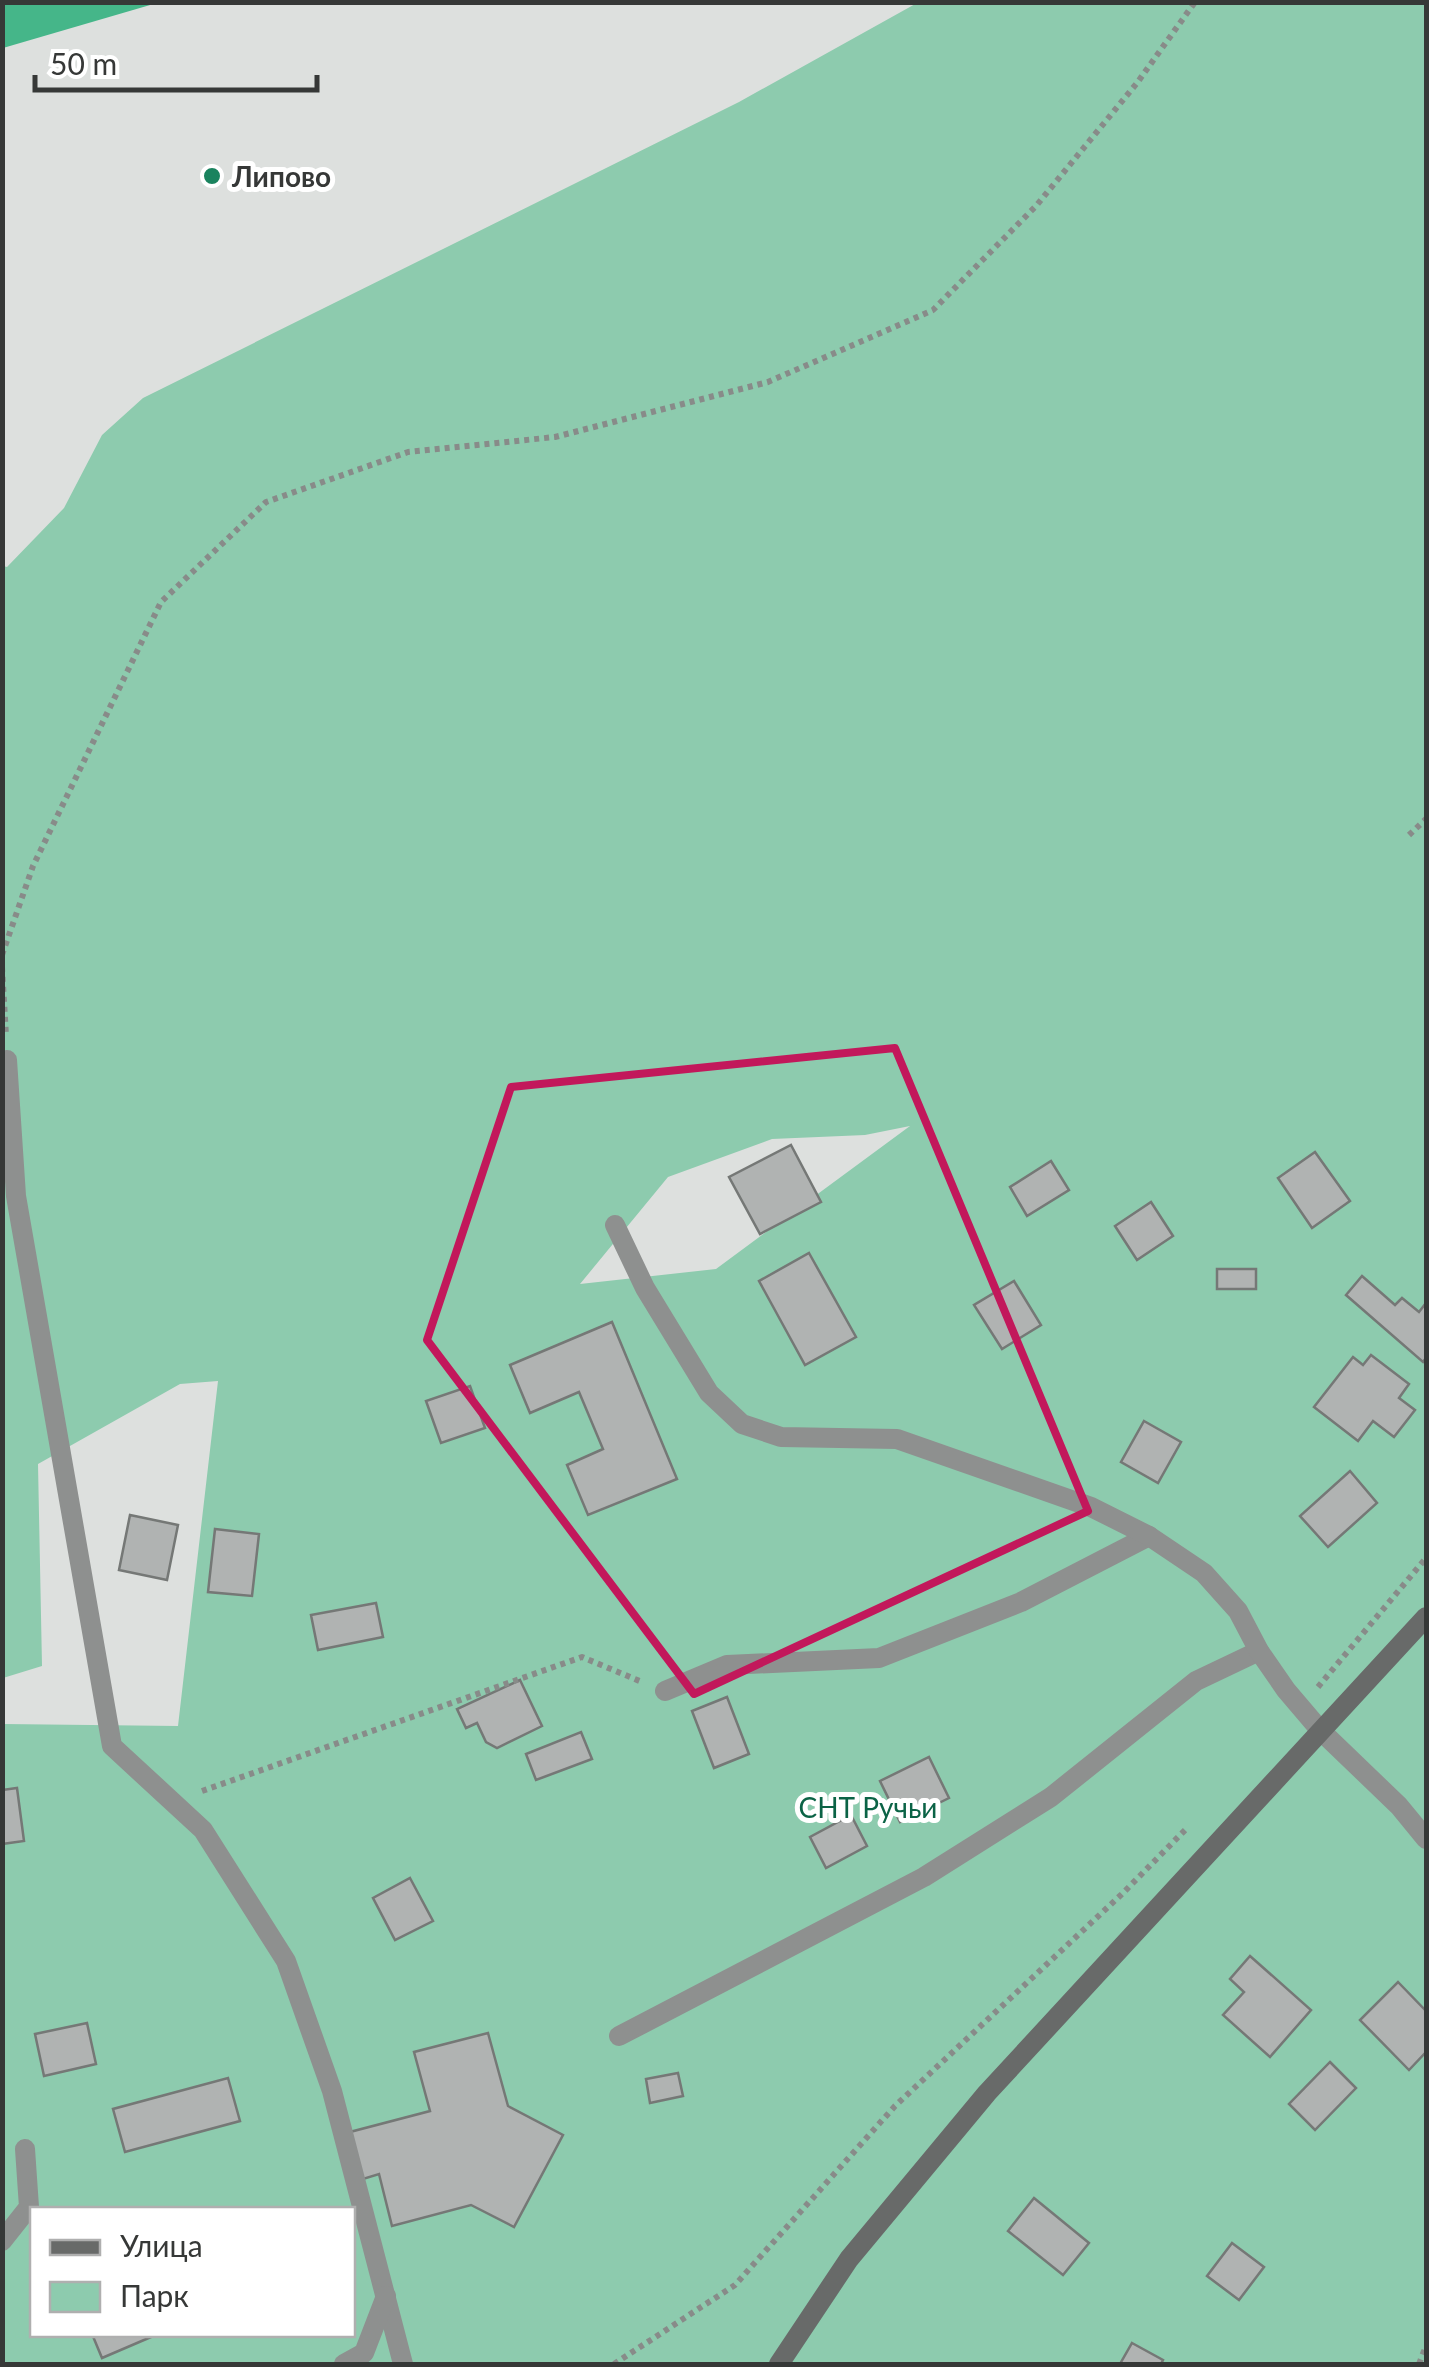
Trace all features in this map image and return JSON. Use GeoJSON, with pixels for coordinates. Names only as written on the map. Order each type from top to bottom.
{"type":"FeatureCollection","features":[{"type":"Feature","properties":{"kind":"main road"},"geometry":{"type":"LineString","coordinates":[[779,2364],[850,2259],[915,2176],[1426,1618]]}},
{"type":"Feature","properties":{"kind":"street"},"geometry":{"type":"LineString","coordinates":[[7,1060],[16,1196],[112,1746],[204,1830],[286,1961],[332,2091],[403,2364]]}},
{"type":"Feature","properties":{"kind":"street"},"geometry":{"type":"LineString","coordinates":[[614,1225],[646,1288],[709,1392],[742,1424],[781,1437],[897,1439],[1091,1508],[1149,1536],[1204,1573],[1238,1611],[1259,1650],[1300,1707],[1426,1838]]}},
{"type":"Feature","properties":{"kind":"street"},"geometry":{"type":"LineString","coordinates":[[666,1690],[727,1665],[879,1658],[1021,1602],[1149,1536]]}},
{"type":"Feature","properties":{"kind":"street"},"geometry":{"type":"LineString","coordinates":[[620,2036],[924,1876],[1051,1797],[1196,1681],[1259,1650]]}},
{"type":"Feature","properties":{"kind":"street"},"geometry":{"type":"LineString","coordinates":[[2,2241],[29,2207],[25,2149]]}},
{"type":"Feature","properties":{"kind":"street"},"geometry":{"type":"LineString","coordinates":[[344,2364],[364,2353],[387,2294]]}},
{"type":"Feature","properties":{"kind":"path"},"geometry":{"type":"LineString","coordinates":[[2,955],[33,866],[161,602],[266,502],[408,452],[555,438],[768,382],[933,310],[1036,206],[1138,83],[1195,2]]}},
{"type":"Feature","properties":{"kind":"path"},"geometry":{"type":"LineString","coordinates":[[1409,835],[1426,820]]}},
{"type":"Feature","properties":{"kind":"path"},"geometry":{"type":"LineString","coordinates":[[2,967],[7,1060]]}},
{"type":"Feature","properties":{"kind":"path"},"geometry":{"type":"LineString","coordinates":[[1300,1707],[1426,1558]]}},
{"type":"Feature","properties":{"kind":"path"},"geometry":{"type":"LineString","coordinates":[[173,1802],[582,1657],[666,1690]]}},
{"type":"Feature","properties":{"kind":"path"},"geometry":{"type":"LineString","coordinates":[[614,2364],[735,2285],[895,2106],[1201,1815]]}},
{"type":"Feature","properties":{"kind":"path"},"geometry":{"type":"LineString","coordinates":[[1419,2364],[1426,2346]]}},
{"type":"Feature","properties":{"kind":"highlighted area"},"geometry":{"type":"Polygon","coordinates":[[[895,1048],[1088,1511],[694,1694],[427,1340],[511,1087],[895,1048]]]}},
{"type":"Feature","properties":{"kind":"green space","name":"СНТ Ручьи"},"geometry":{"type":"Polygon","coordinates":[[[917,3],[1426,3],[1426,2364],[3,2364],[3,1724],[178,1726],[218,1381],[180,1384],[38,1464],[42,1666],[3,1678],[3,566],[7,567],[64,508],[102,435],[143,398],[739,102],[917,3]],[[910,1126],[865,1135],[772,1139],[668,1177],[580,1284],[716,1269],[910,1126]]]}},
{"type":"Feature","properties":{"kind":"shaded area"},"geometry":{"type":"Polygon","coordinates":[[[3,2],[157,2],[157,3],[3,48],[3,2]]]}},
{"type":"Feature","properties":{"kind":"building"},"geometry":{"type":"Polygon","coordinates":[[[791,1145],[821,1202],[760,1234],[729,1177],[791,1145]]]}},
{"type":"Feature","properties":{"kind":"building"},"geometry":{"type":"Polygon","coordinates":[[[1315,1152],[1350,1201],[1312,1228],[1278,1178],[1315,1152]]]}},
{"type":"Feature","properties":{"kind":"building"},"geometry":{"type":"Polygon","coordinates":[[[1051,1161],[1069,1190],[1027,1216],[1010,1187],[1051,1161]]]}},
{"type":"Feature","properties":{"kind":"building"},"geometry":{"type":"Polygon","coordinates":[[[1151,1202],[1173,1236],[1137,1260],[1115,1226],[1151,1202]]]}},
{"type":"Feature","properties":{"kind":"building"},"geometry":{"type":"Polygon","coordinates":[[[809,1253],[856,1337],[805,1365],[759,1281],[809,1253]]]}},
{"type":"Feature","properties":{"kind":"building"},"geometry":{"type":"Polygon","coordinates":[[[1217,1269],[1256,1269],[1256,1289],[1217,1289],[1217,1269]]]}},
{"type":"Feature","properties":{"kind":"building"},"geometry":{"type":"Polygon","coordinates":[[[1362,1276],[1395,1305],[1402,1298],[1419,1312],[1426,1303],[1423,1362],[1346,1295],[1362,1276]]]}},
{"type":"Feature","properties":{"kind":"building"},"geometry":{"type":"Polygon","coordinates":[[[1014,1281],[1041,1325],[1002,1349],[974,1305],[1014,1281]]]}},
{"type":"Feature","properties":{"kind":"building"},"geometry":{"type":"Polygon","coordinates":[[[612,1322],[677,1479],[588,1515],[567,1465],[603,1449],[579,1392],[530,1413],[510,1365],[612,1322]]]}},
{"type":"Feature","properties":{"kind":"building"},"geometry":{"type":"Polygon","coordinates":[[[1371,1355],[1409,1384],[1399,1398],[1415,1410],[1394,1437],[1373,1421],[1358,1441],[1314,1407],[1353,1357],[1363,1365],[1371,1355]]]}},
{"type":"Feature","properties":{"kind":"building"},"geometry":{"type":"Polygon","coordinates":[[[470,1386],[485,1428],[441,1443],[426,1401],[470,1386]]]}},
{"type":"Feature","properties":{"kind":"building"},"geometry":{"type":"Polygon","coordinates":[[[1144,1421],[1181,1442],[1158,1483],[1121,1462],[1144,1421]]]}},
{"type":"Feature","properties":{"kind":"building"},"geometry":{"type":"Polygon","coordinates":[[[1350,1471],[1377,1503],[1328,1547],[1300,1516],[1350,1471]]]}},
{"type":"Feature","properties":{"kind":"building"},"geometry":{"type":"Polygon","coordinates":[[[130,1515],[178,1525],[167,1580],[119,1570],[130,1515]]]}},
{"type":"Feature","properties":{"kind":"building"},"geometry":{"type":"Polygon","coordinates":[[[215,1529],[259,1534],[252,1596],[208,1592],[215,1529]]]}},
{"type":"Feature","properties":{"kind":"building"},"geometry":{"type":"Polygon","coordinates":[[[376,1603],[383,1637],[318,1650],[311,1615],[376,1603]]]}},
{"type":"Feature","properties":{"kind":"building"},"geometry":{"type":"Polygon","coordinates":[[[520,1680],[542,1726],[497,1748],[486,1742],[477,1723],[466,1728],[457,1709],[520,1680]]]}},
{"type":"Feature","properties":{"kind":"building"},"geometry":{"type":"Polygon","coordinates":[[[727,1697],[749,1754],[714,1768],[692,1711],[727,1697]]]}},
{"type":"Feature","properties":{"kind":"building"},"geometry":{"type":"Polygon","coordinates":[[[581,1732],[592,1759],[536,1780],[526,1754],[581,1732]]]}},
{"type":"Feature","properties":{"kind":"building"},"geometry":{"type":"Polygon","coordinates":[[[929,1757],[949,1798],[900,1822],[880,1781],[929,1757]]]}},
{"type":"Feature","properties":{"kind":"building"},"geometry":{"type":"Polygon","coordinates":[[[17,1788],[24,1841],[2,1844],[2,1790],[17,1788]]]}},
{"type":"Feature","properties":{"kind":"building"},"geometry":{"type":"Polygon","coordinates":[[[851,1815],[867,1846],[826,1868],[810,1837],[851,1815]]]}},
{"type":"Feature","properties":{"kind":"building"},"geometry":{"type":"Polygon","coordinates":[[[410,1878],[433,1921],[395,1940],[373,1898],[410,1878]]]}},
{"type":"Feature","properties":{"kind":"building"},"geometry":{"type":"Polygon","coordinates":[[[1250,1956],[1311,2010],[1270,2057],[1223,2015],[1244,1992],[1230,1979],[1250,1956]]]}},
{"type":"Feature","properties":{"kind":"building"},"geometry":{"type":"Polygon","coordinates":[[[1398,1982],[1426,2011],[1426,2052],[1409,2070],[1360,2020],[1398,1982]]]}},
{"type":"Feature","properties":{"kind":"building"},"geometry":{"type":"Polygon","coordinates":[[[87,2023],[96,2064],[44,2076],[35,2034],[87,2023]]]}},
{"type":"Feature","properties":{"kind":"building"},"geometry":{"type":"Polygon","coordinates":[[[488,2033],[508,2106],[563,2135],[514,2227],[471,2205],[392,2226],[379,2174],[363,2179],[350,2132],[430,2111],[414,2052],[488,2033]]]}},
{"type":"Feature","properties":{"kind":"building"},"geometry":{"type":"Polygon","coordinates":[[[1330,2062],[1356,2088],[1315,2130],[1289,2104],[1330,2062]]]}},
{"type":"Feature","properties":{"kind":"building"},"geometry":{"type":"Polygon","coordinates":[[[678,2073],[683,2096],[650,2103],[646,2079],[678,2073]]]}},
{"type":"Feature","properties":{"kind":"building"},"geometry":{"type":"Polygon","coordinates":[[[228,2078],[240,2121],[125,2152],[113,2109],[228,2078]]]}},
{"type":"Feature","properties":{"kind":"building"},"geometry":{"type":"Polygon","coordinates":[[[1034,2198],[1089,2243],[1063,2275],[1008,2231],[1034,2198]]]}},
{"type":"Feature","properties":{"kind":"building"},"geometry":{"type":"Polygon","coordinates":[[[1232,2243],[1264,2267],[1239,2300],[1207,2276],[1232,2243]]]}},
{"type":"Feature","properties":{"kind":"building"},"geometry":{"type":"Polygon","coordinates":[[[93,2337],[151,2337],[102,2358],[93,2337]]]}},
{"type":"Feature","properties":{"kind":"building"},"geometry":{"type":"Polygon","coordinates":[[[1132,2343],[1163,2360],[1161,2364],[1120,2364],[1132,2343]]]}},
{"type":"Feature","properties":{"kind":"place","name":"Липово"},"geometry":{"type":"Point","coordinates":[212,176]}}]}
